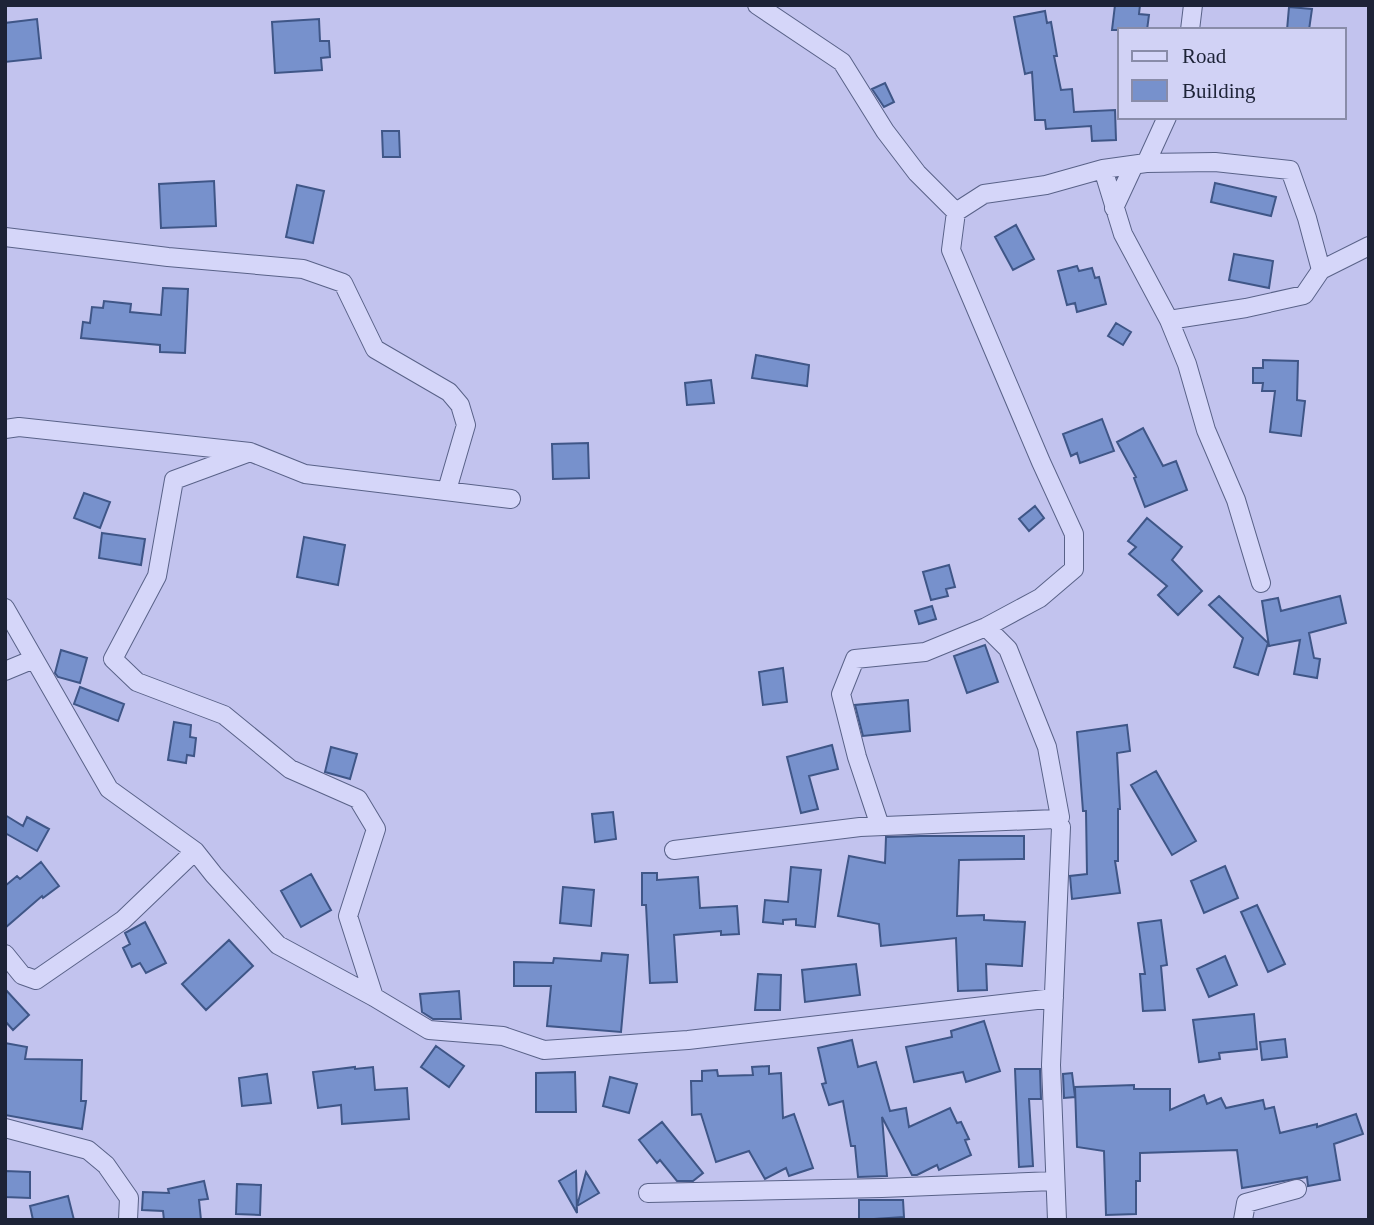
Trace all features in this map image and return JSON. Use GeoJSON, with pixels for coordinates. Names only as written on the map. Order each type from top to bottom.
{"type":"FeatureCollection","features":[{"type":"Feature","properties":{"kind":"street"},"geometry":{"type":"LineString","coordinates":[[757,5],[842,62],[873,113],[917,173],[956,212]]}},
{"type":"Feature","properties":{"kind":"street"},"geometry":{"type":"LineString","coordinates":[[1190,28],[1193,5]]}},
{"type":"Feature","properties":{"kind":"street"},"geometry":{"type":"LineString","coordinates":[[1114,208],[1166,119]]}},
{"type":"Feature","properties":{"kind":"street"},"geometry":{"type":"LineString","coordinates":[[880,826],[857,757],[841,694],[855,659],[925,652],[986,626],[1040,598],[1074,569],[1074,534],[951,250],[956,212],[984,194],[1046,185],[1104,169],[1140,164],[1215,162],[1290,170],[1321,270]]}},
{"type":"Feature","properties":{"kind":"street"},"geometry":{"type":"LineString","coordinates":[[1104,169],[1123,234],[1169,320],[1187,364],[1206,430],[1236,500],[1261,583]]}},
{"type":"Feature","properties":{"kind":"street"},"geometry":{"type":"LineString","coordinates":[[5,237],[303,270],[343,283],[375,349],[449,392],[460,405],[466,425],[447,490]]}},
{"type":"Feature","properties":{"kind":"street"},"geometry":{"type":"LineString","coordinates":[[1169,320],[1246,308],[1304,295],[1321,270],[1369,246]]}},
{"type":"Feature","properties":{"kind":"street"},"geometry":{"type":"LineString","coordinates":[[5,429],[19,427],[250,452],[305,474],[511,499]]}},
{"type":"Feature","properties":{"kind":"street"},"geometry":{"type":"LineString","coordinates":[[250,452],[174,480],[156,576],[113,659],[137,682],[224,715],[290,769],[358,799],[376,829],[348,916],[374,997]]}},
{"type":"Feature","properties":{"kind":"street"},"geometry":{"type":"LineString","coordinates":[[5,608],[109,789],[195,851],[278,945],[429,1030],[503,1036],[544,1050],[688,1041],[1054,998]]}},
{"type":"Feature","properties":{"kind":"street"},"geometry":{"type":"LineString","coordinates":[[674,850],[880,826],[1060,817],[1047,747],[1008,649],[986,626]]}},
{"type":"Feature","properties":{"kind":"street"},"geometry":{"type":"LineString","coordinates":[[5,671],[34,659]]}},
{"type":"Feature","properties":{"kind":"street"},"geometry":{"type":"LineString","coordinates":[[1056,819],[1061,827],[1051,1065],[1057,1220]]}},
{"type":"Feature","properties":{"kind":"street"},"geometry":{"type":"LineString","coordinates":[[5,954],[22,975],[36,980],[123,920],[195,851]]}},
{"type":"Feature","properties":{"kind":"street"},"geometry":{"type":"LineString","coordinates":[[5,1128],[88,1150],[106,1165],[129,1198],[128,1220]]}},
{"type":"Feature","properties":{"kind":"street"},"geometry":{"type":"LineString","coordinates":[[648,1193],[1054,1181]]}},
{"type":"Feature","properties":{"kind":"street"},"geometry":{"type":"LineString","coordinates":[[1242,1220],[1246,1203],[1297,1189]]}},
{"type":"Feature","properties":{"kind":"building"},"geometry":{"type":"Polygon","coordinates":[[[1115,5],[1140,5],[1139,14],[1149,15],[1147,28],[1112,30],[1115,5]]]}},
{"type":"Feature","properties":{"kind":"building"},"geometry":{"type":"Polygon","coordinates":[[[1289,7],[1312,9],[1309,28],[1287,28],[1289,7]]]}},
{"type":"Feature","properties":{"kind":"building"},"geometry":{"type":"Polygon","coordinates":[[[1045,11],[1047,23],[1051,22],[1061,90],[1072,89],[1074,112],[1115,110],[1116,140],[1092,141],[1091,126],[1046,129],[1045,120],[1035,120],[1032,72],[1025,74],[1014,17],[1045,11]]]}},
{"type":"Feature","properties":{"kind":"building"},"geometry":{"type":"Polygon","coordinates":[[[37,19],[41,58],[5,62],[5,23],[37,19]]]}},
{"type":"Feature","properties":{"kind":"building"},"geometry":{"type":"Polygon","coordinates":[[[319,19],[320,41],[329,41],[330,57],[321,58],[322,70],[275,73],[272,22],[319,19]]]}},
{"type":"Feature","properties":{"kind":"building"},"geometry":{"type":"Polygon","coordinates":[[[885,83],[894,102],[884,107],[872,89],[885,83]]]}},
{"type":"Feature","properties":{"kind":"building"},"geometry":{"type":"Polygon","coordinates":[[[382,131],[399,131],[400,157],[383,157],[382,131]]]}},
{"type":"Feature","properties":{"kind":"building"},"geometry":{"type":"Polygon","coordinates":[[[214,181],[216,226],[161,228],[159,184],[214,181]]]}},
{"type":"Feature","properties":{"kind":"building"},"geometry":{"type":"Polygon","coordinates":[[[1215,183],[1276,197],[1271,216],[1211,202],[1215,183]]]}},
{"type":"Feature","properties":{"kind":"building"},"geometry":{"type":"Polygon","coordinates":[[[297,185],[324,191],[313,243],[286,237],[297,185]]]}},
{"type":"Feature","properties":{"kind":"building"},"geometry":{"type":"Polygon","coordinates":[[[1016,225],[1034,259],[1013,270],[995,237],[1016,225]]]}},
{"type":"Feature","properties":{"kind":"building"},"geometry":{"type":"Polygon","coordinates":[[[1234,254],[1273,261],[1269,288],[1229,280],[1234,254]]]}},
{"type":"Feature","properties":{"kind":"building"},"geometry":{"type":"Polygon","coordinates":[[[1077,266],[1079,271],[1092,268],[1095,278],[1099,277],[1106,304],[1077,312],[1075,303],[1067,305],[1058,271],[1077,266]]]}},
{"type":"Feature","properties":{"kind":"building"},"geometry":{"type":"Polygon","coordinates":[[[163,288],[188,289],[185,353],[160,352],[160,345],[81,338],[83,322],[90,323],[92,307],[103,308],[104,301],[131,304],[130,312],[161,315],[163,288]]]}},
{"type":"Feature","properties":{"kind":"building"},"geometry":{"type":"Polygon","coordinates":[[[1116,323],[1131,332],[1123,345],[1108,336],[1116,323]]]}},
{"type":"Feature","properties":{"kind":"building"},"geometry":{"type":"Polygon","coordinates":[[[756,355],[809,365],[807,386],[752,378],[756,355]]]}},
{"type":"Feature","properties":{"kind":"building"},"geometry":{"type":"Polygon","coordinates":[[[1263,360],[1298,361],[1297,400],[1305,401],[1301,436],[1270,432],[1275,391],[1262,391],[1263,383],[1253,383],[1253,368],[1263,368],[1263,360]]]}},
{"type":"Feature","properties":{"kind":"building"},"geometry":{"type":"Polygon","coordinates":[[[711,380],[714,403],[687,405],[685,383],[711,380]]]}},
{"type":"Feature","properties":{"kind":"building"},"geometry":{"type":"Polygon","coordinates":[[[1102,419],[1114,451],[1080,463],[1077,453],[1071,456],[1063,434],[1102,419]]]}},
{"type":"Feature","properties":{"kind":"building"},"geometry":{"type":"Polygon","coordinates":[[[1143,428],[1163,466],[1176,461],[1187,490],[1145,507],[1134,478],[1136,477],[1117,442],[1143,428]]]}},
{"type":"Feature","properties":{"kind":"building"},"geometry":{"type":"Polygon","coordinates":[[[588,443],[589,478],[553,479],[552,444],[588,443]]]}},
{"type":"Feature","properties":{"kind":"building"},"geometry":{"type":"Polygon","coordinates":[[[84,493],[110,502],[100,528],[74,518],[84,493]]]}},
{"type":"Feature","properties":{"kind":"building"},"geometry":{"type":"Polygon","coordinates":[[[1035,506],[1044,518],[1029,531],[1019,519],[1035,506]]]}},
{"type":"Feature","properties":{"kind":"building"},"geometry":{"type":"Polygon","coordinates":[[[1147,518],[1182,547],[1172,560],[1202,591],[1178,615],[1158,595],[1167,586],[1129,554],[1136,547],[1128,541],[1147,518]]]}},
{"type":"Feature","properties":{"kind":"building"},"geometry":{"type":"Polygon","coordinates":[[[102,533],[145,539],[141,565],[99,558],[102,533]]]}},
{"type":"Feature","properties":{"kind":"building"},"geometry":{"type":"Polygon","coordinates":[[[304,537],[345,545],[338,585],[297,577],[304,537]]]}},
{"type":"Feature","properties":{"kind":"building"},"geometry":{"type":"Polygon","coordinates":[[[949,565],[955,587],[946,589],[948,596],[931,600],[923,572],[949,565]]]}},
{"type":"Feature","properties":{"kind":"building"},"geometry":{"type":"Polygon","coordinates":[[[1219,596],[1268,643],[1258,675],[1234,667],[1243,638],[1209,605],[1219,596]]]}},
{"type":"Feature","properties":{"kind":"building"},"geometry":{"type":"Polygon","coordinates":[[[1340,596],[1346,623],[1309,633],[1314,658],[1320,659],[1317,678],[1294,674],[1300,640],[1269,646],[1262,601],[1278,598],[1281,611],[1340,596]]]}},
{"type":"Feature","properties":{"kind":"building"},"geometry":{"type":"Polygon","coordinates":[[[932,606],[936,619],[919,624],[915,611],[932,606]]]}},
{"type":"Feature","properties":{"kind":"building"},"geometry":{"type":"Polygon","coordinates":[[[985,645],[998,682],[967,693],[954,656],[985,645]]]}},
{"type":"Feature","properties":{"kind":"building"},"geometry":{"type":"Polygon","coordinates":[[[61,650],[87,658],[80,683],[58,677],[55,673],[61,650]]]}},
{"type":"Feature","properties":{"kind":"building"},"geometry":{"type":"Polygon","coordinates":[[[783,668],[787,702],[763,705],[759,672],[783,668]]]}},
{"type":"Feature","properties":{"kind":"building"},"geometry":{"type":"Polygon","coordinates":[[[80,687],[124,704],[118,721],[74,704],[80,687]]]}},
{"type":"Feature","properties":{"kind":"building"},"geometry":{"type":"Polygon","coordinates":[[[908,700],[910,731],[863,736],[855,705],[908,700]]]}},
{"type":"Feature","properties":{"kind":"building"},"geometry":{"type":"Polygon","coordinates":[[[174,722],[191,725],[190,737],[196,738],[194,756],[187,755],[186,763],[168,760],[174,722]]]}},
{"type":"Feature","properties":{"kind":"building"},"geometry":{"type":"Polygon","coordinates":[[[1127,725],[1130,751],[1117,753],[1120,809],[1118,861],[1115,861],[1120,893],[1072,899],[1070,876],[1087,874],[1086,811],[1083,811],[1077,732],[1127,725]]]}},
{"type":"Feature","properties":{"kind":"building"},"geometry":{"type":"Polygon","coordinates":[[[832,745],[838,769],[809,776],[818,809],[801,813],[787,757],[832,745]]]}},
{"type":"Feature","properties":{"kind":"building"},"geometry":{"type":"Polygon","coordinates":[[[331,747],[357,754],[350,779],[325,772],[331,747]]]}},
{"type":"Feature","properties":{"kind":"building"},"geometry":{"type":"Polygon","coordinates":[[[1156,771],[1196,841],[1172,855],[1131,785],[1156,771]]]}},
{"type":"Feature","properties":{"kind":"building"},"geometry":{"type":"Polygon","coordinates":[[[613,812],[616,839],[595,842],[592,814],[613,812]]]}},
{"type":"Feature","properties":{"kind":"building"},"geometry":{"type":"Polygon","coordinates":[[[5,815],[23,826],[27,817],[49,829],[37,851],[5,833],[5,815]]]}},
{"type":"Feature","properties":{"kind":"building"},"geometry":{"type":"Polygon","coordinates":[[[1024,836],[1024,859],[959,860],[957,916],[984,915],[984,920],[1025,922],[1022,966],[986,964],[987,990],[958,991],[956,938],[881,946],[879,924],[838,916],[849,856],[885,863],[886,837],[1024,836]]]}},
{"type":"Feature","properties":{"kind":"building"},"geometry":{"type":"Polygon","coordinates":[[[41,862],[59,886],[43,898],[42,896],[5,928],[5,886],[17,876],[20,879],[41,862]]]}},
{"type":"Feature","properties":{"kind":"building"},"geometry":{"type":"Polygon","coordinates":[[[1225,866],[1238,898],[1204,913],[1191,881],[1225,866]]]}},
{"type":"Feature","properties":{"kind":"building"},"geometry":{"type":"Polygon","coordinates":[[[791,867],[821,870],[815,927],[796,925],[796,919],[783,920],[783,924],[763,922],[765,900],[788,902],[791,867]]]}},
{"type":"Feature","properties":{"kind":"building"},"geometry":{"type":"Polygon","coordinates":[[[642,873],[657,873],[657,880],[698,877],[700,908],[737,906],[739,934],[721,935],[721,931],[674,935],[677,982],[650,983],[646,905],[642,905],[642,873]]]}},
{"type":"Feature","properties":{"kind":"building"},"geometry":{"type":"Polygon","coordinates":[[[311,874],[331,910],[301,927],[281,891],[311,874]]]}},
{"type":"Feature","properties":{"kind":"building"},"geometry":{"type":"Polygon","coordinates":[[[563,887],[594,890],[591,926],[560,923],[563,887]]]}},
{"type":"Feature","properties":{"kind":"building"},"geometry":{"type":"Polygon","coordinates":[[[1257,905],[1285,964],[1268,972],[1241,912],[1257,905]]]}},
{"type":"Feature","properties":{"kind":"building"},"geometry":{"type":"Polygon","coordinates":[[[1161,920],[1167,965],[1161,966],[1165,1010],[1143,1011],[1140,974],[1145,974],[1138,923],[1161,920]]]}},
{"type":"Feature","properties":{"kind":"building"},"geometry":{"type":"Polygon","coordinates":[[[145,922],[166,963],[146,973],[140,963],[132,967],[123,948],[130,944],[125,933],[145,922]]]}},
{"type":"Feature","properties":{"kind":"building"},"geometry":{"type":"Polygon","coordinates":[[[229,940],[253,966],[206,1010],[182,984],[229,940]]]}},
{"type":"Feature","properties":{"kind":"building"},"geometry":{"type":"Polygon","coordinates":[[[602,953],[628,955],[621,1032],[547,1026],[551,986],[514,986],[514,962],[553,963],[554,958],[601,961],[602,953]]]}},
{"type":"Feature","properties":{"kind":"building"},"geometry":{"type":"Polygon","coordinates":[[[1225,956],[1237,985],[1209,997],[1197,969],[1225,956]]]}},
{"type":"Feature","properties":{"kind":"building"},"geometry":{"type":"Polygon","coordinates":[[[856,964],[860,995],[805,1002],[802,970],[856,964]]]}},
{"type":"Feature","properties":{"kind":"building"},"geometry":{"type":"Polygon","coordinates":[[[758,974],[781,975],[780,1010],[755,1010],[758,974]]]}},
{"type":"Feature","properties":{"kind":"building"},"geometry":{"type":"Polygon","coordinates":[[[5,989],[29,1015],[13,1030],[5,1021],[5,989]]]}},
{"type":"Feature","properties":{"kind":"building"},"geometry":{"type":"Polygon","coordinates":[[[459,991],[461,1019],[433,1019],[422,1012],[420,994],[459,991]]]}},
{"type":"Feature","properties":{"kind":"building"},"geometry":{"type":"Polygon","coordinates":[[[1254,1014],[1257,1049],[1219,1053],[1220,1059],[1199,1062],[1193,1020],[1254,1014]]]}},
{"type":"Feature","properties":{"kind":"building"},"geometry":{"type":"Polygon","coordinates":[[[984,1021],[1000,1071],[966,1082],[963,1072],[914,1082],[906,1047],[952,1037],[951,1031],[984,1021]]]}},
{"type":"Feature","properties":{"kind":"building"},"geometry":{"type":"Polygon","coordinates":[[[1285,1039],[1287,1057],[1262,1060],[1260,1042],[1285,1039]]]}},
{"type":"Feature","properties":{"kind":"building"},"geometry":{"type":"Polygon","coordinates":[[[852,1040],[858,1067],[876,1062],[890,1111],[906,1108],[909,1127],[950,1108],[969,1139],[965,1140],[971,1155],[939,1170],[937,1165],[912,1175],[882,1117],[887,1176],[858,1177],[855,1146],[851,1146],[843,1101],[829,1105],[822,1084],[826,1083],[818,1048],[852,1040]]]}},
{"type":"Feature","properties":{"kind":"building"},"geometry":{"type":"Polygon","coordinates":[[[5,1043],[27,1047],[25,1059],[82,1060],[81,1101],[86,1101],[82,1129],[5,1115],[5,1043]]]}},
{"type":"Feature","properties":{"kind":"building"},"geometry":{"type":"Polygon","coordinates":[[[436,1046],[464,1066],[449,1087],[421,1067],[436,1046]]]}},
{"type":"Feature","properties":{"kind":"building"},"geometry":{"type":"Polygon","coordinates":[[[769,1066],[769,1074],[781,1073],[783,1118],[794,1114],[813,1168],[789,1176],[786,1168],[765,1179],[749,1151],[716,1162],[701,1114],[692,1115],[691,1081],[702,1081],[702,1071],[717,1070],[718,1076],[753,1075],[752,1067],[769,1066]]]}},
{"type":"Feature","properties":{"kind":"building"},"geometry":{"type":"Polygon","coordinates":[[[373,1067],[375,1090],[407,1088],[409,1119],[342,1124],[341,1105],[318,1108],[313,1072],[373,1067]]]}},
{"type":"Feature","properties":{"kind":"building"},"geometry":{"type":"Polygon","coordinates":[[[1015,1069],[1040,1069],[1041,1099],[1029,1099],[1033,1166],[1019,1167],[1015,1069]]]}},
{"type":"Feature","properties":{"kind":"building"},"geometry":{"type":"Polygon","coordinates":[[[575,1072],[576,1112],[536,1112],[536,1073],[575,1072]]]}},
{"type":"Feature","properties":{"kind":"building"},"geometry":{"type":"Polygon","coordinates":[[[1072,1073],[1075,1097],[1064,1098],[1063,1074],[1072,1073]]]}},
{"type":"Feature","properties":{"kind":"building"},"geometry":{"type":"Polygon","coordinates":[[[267,1074],[271,1103],[242,1106],[239,1078],[267,1074]]]}},
{"type":"Feature","properties":{"kind":"building"},"geometry":{"type":"Polygon","coordinates":[[[610,1077],[637,1084],[629,1113],[603,1106],[610,1077]]]}},
{"type":"Feature","properties":{"kind":"building"},"geometry":{"type":"Polygon","coordinates":[[[1134,1085],[1134,1089],[1170,1089],[1170,1110],[1204,1095],[1207,1104],[1221,1098],[1226,1108],[1263,1100],[1265,1109],[1274,1107],[1280,1133],[1317,1124],[1317,1127],[1356,1114],[1363,1134],[1334,1144],[1340,1180],[1308,1186],[1307,1177],[1242,1188],[1237,1150],[1140,1153],[1140,1181],[1136,1181],[1136,1214],[1106,1215],[1104,1151],[1077,1147],[1075,1087],[1134,1085]]]}},
{"type":"Feature","properties":{"kind":"building"},"geometry":{"type":"Polygon","coordinates":[[[662,1122],[703,1173],[693,1181],[677,1181],[660,1160],[657,1163],[639,1140],[662,1122]]]}},
{"type":"Feature","properties":{"kind":"building"},"geometry":{"type":"Polygon","coordinates":[[[5,1171],[30,1172],[30,1198],[5,1197],[5,1171]]]}},
{"type":"Feature","properties":{"kind":"building"},"geometry":{"type":"Polygon","coordinates":[[[576,1171],[577,1213],[559,1181],[576,1171]]]}},
{"type":"Feature","properties":{"kind":"building"},"geometry":{"type":"Polygon","coordinates":[[[586,1172],[599,1193],[577,1206],[586,1172]]]}},
{"type":"Feature","properties":{"kind":"building"},"geometry":{"type":"Polygon","coordinates":[[[204,1181],[208,1199],[199,1200],[201,1220],[164,1220],[163,1211],[142,1210],[143,1192],[169,1193],[168,1189],[204,1181]]]}},
{"type":"Feature","properties":{"kind":"building"},"geometry":{"type":"Polygon","coordinates":[[[237,1184],[261,1185],[260,1215],[236,1214],[237,1184]]]}},
{"type":"Feature","properties":{"kind":"building"},"geometry":{"type":"Polygon","coordinates":[[[68,1196],[74,1220],[33,1220],[30,1206],[68,1196]]]}},
{"type":"Feature","properties":{"kind":"building"},"geometry":{"type":"Polygon","coordinates":[[[859,1200],[903,1200],[904,1217],[859,1220],[859,1200]]]}}]}
